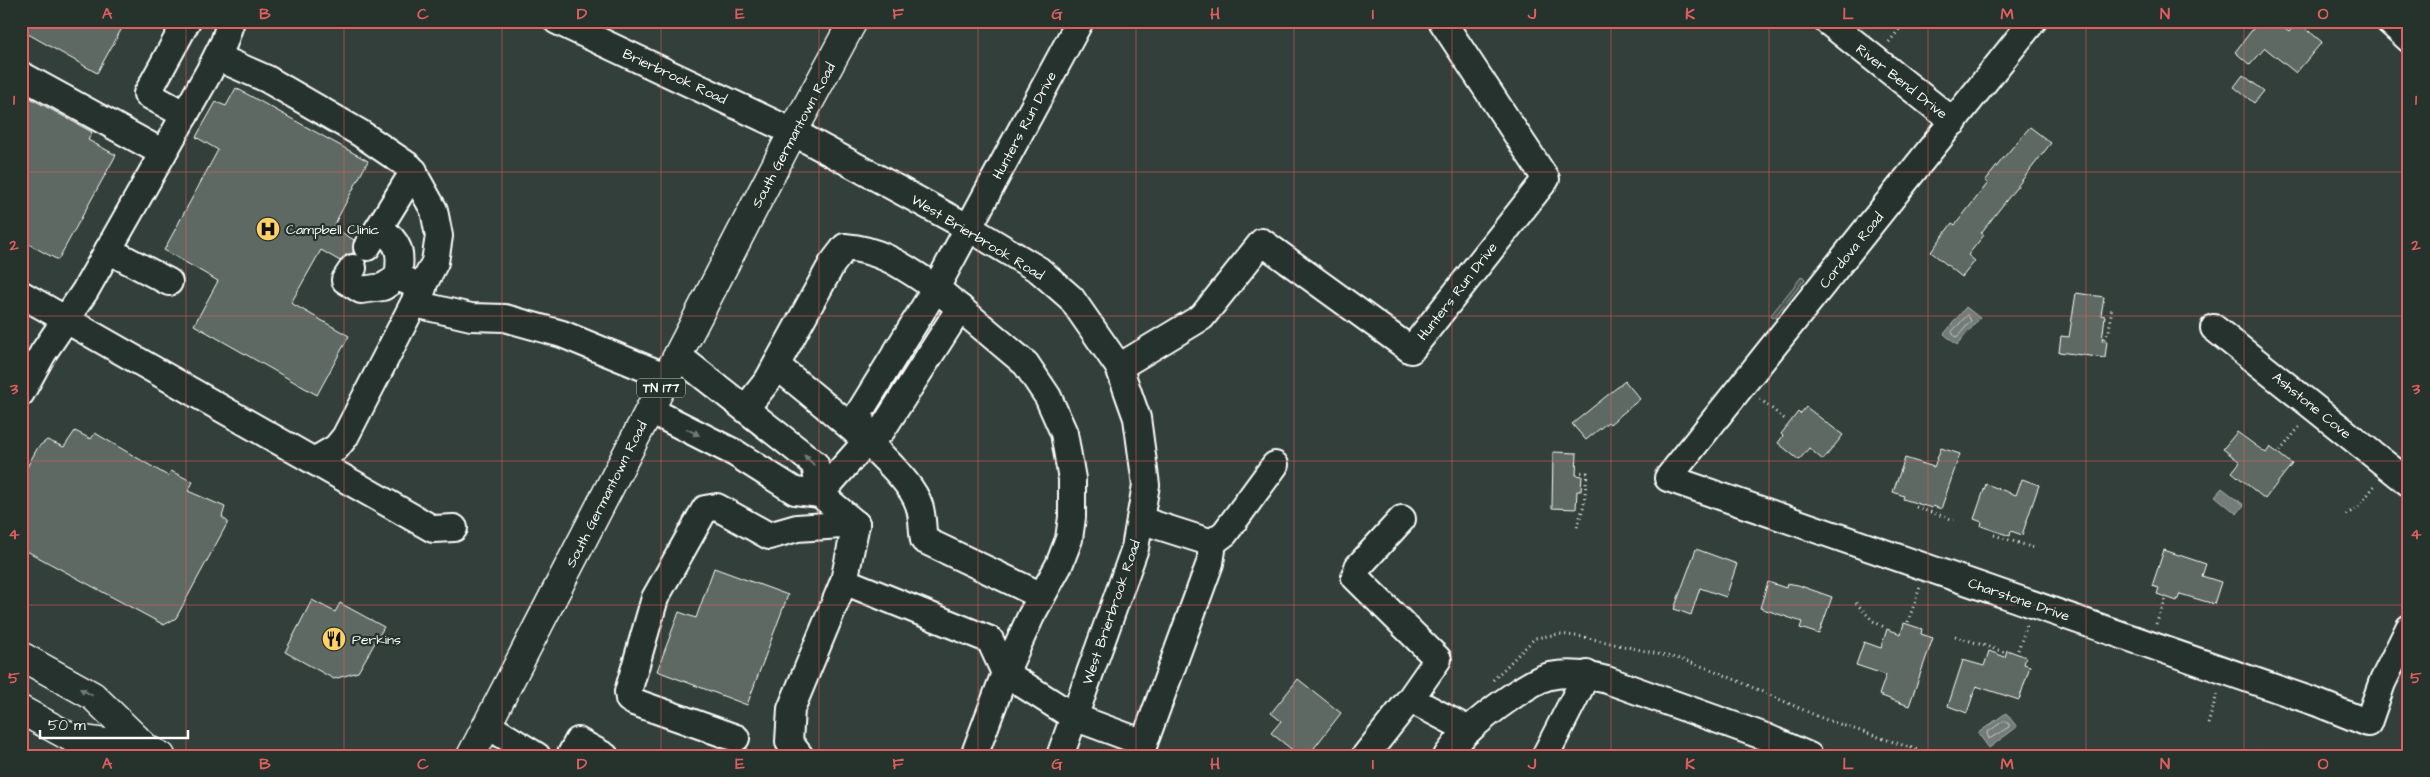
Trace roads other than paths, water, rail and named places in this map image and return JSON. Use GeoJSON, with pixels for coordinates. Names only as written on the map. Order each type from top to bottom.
{"type":"FeatureCollection","features":[{"type":"Feature","properties":{"kind":"main road","name":"South Germantown Road"},"geometry":{"type":"LineString","coordinates":[[471,756],[793,132],[853,21]]}},
{"type":"Feature","properties":{"kind":"main road"},"geometry":{"type":"LineString","coordinates":[[21,656],[93,696],[156,754]]}},
{"type":"Feature","properties":{"kind":"main road"},"geometry":{"type":"LineString","coordinates":[[21,710],[72,738],[156,754]]}},
{"type":"Feature","properties":{"kind":"street"},"geometry":{"type":"LineString","coordinates":[[185,115],[147,94],[187,21]]}},
{"type":"Feature","properties":{"kind":"street"},"geometry":{"type":"LineString","coordinates":[[21,393],[108,250],[185,115],[217,57],[231,21]]}},
{"type":"Feature","properties":{"kind":"street","name":"Brierbrook Road"},"geometry":{"type":"LineString","coordinates":[[557,21],[793,132]]}},
{"type":"Feature","properties":{"kind":"street","name":"Hunters Run Drive"},"geometry":{"type":"LineString","coordinates":[[866,442],[859,413],[936,288],[1080,21]]}},
{"type":"Feature","properties":{"kind":"street","name":"Hunters Run Drive"},"geometry":{"type":"LineString","coordinates":[[1119,367],[1202,317],[1262,242],[1411,350],[1546,179],[1442,21]]}},
{"type":"Feature","properties":{"kind":"street","name":"River Bend Drive"},"geometry":{"type":"LineString","coordinates":[[1827,21],[1954,122]]}},
{"type":"Feature","properties":{"kind":"street","name":"Cordova Road"},"geometry":{"type":"LineString","coordinates":[[1668,478],[2033,21]]}},
{"type":"Feature","properties":{"kind":"street"},"geometry":{"type":"LineString","coordinates":[[2389,21],[2409,39]]}},
{"type":"Feature","properties":{"kind":"street"},"geometry":{"type":"LineString","coordinates":[[217,57],[267,79],[360,133],[414,171],[434,210],[439,236],[435,262],[419,296],[346,437],[336,448],[314,461]]}},
{"type":"Feature","properties":{"kind":"street"},"geometry":{"type":"LineString","coordinates":[[21,75],[163,153]]}},
{"type":"Feature","properties":{"kind":"street","name":"West Brierbrook Road"},"geometry":{"type":"LineString","coordinates":[[793,132],[969,228],[1038,270],[1071,298],[1119,367],[1137,418],[1146,485],[1135,548],[1060,756]]}},
{"type":"Feature","properties":{"kind":"street"},"geometry":{"type":"LineString","coordinates":[[353,268],[345,280],[361,290],[383,287],[398,277],[401,258],[398,248],[373,238],[414,171]]}},
{"type":"Feature","properties":{"kind":"street"},"geometry":{"type":"LineString","coordinates":[[746,408],[758,395],[776,366],[832,264],[845,246],[867,249],[900,264],[936,288],[1026,364],[1048,396],[1064,433],[1072,479],[1072,517],[1069,539],[1059,565],[1005,673],[974,756]]}},
{"type":"Feature","properties":{"kind":"street"},"geometry":{"type":"LineString","coordinates":[[108,250],[169,282]]}},
{"type":"Feature","properties":{"kind":"street"},"geometry":{"type":"LineString","coordinates":[[398,277],[419,296],[471,317],[505,318],[672,366],[746,408],[814,464],[820,494]]}},
{"type":"Feature","properties":{"kind":"street"},"geometry":{"type":"LineString","coordinates":[[21,294],[433,529],[454,528]]}},
{"type":"Feature","properties":{"kind":"street"},"geometry":{"type":"LineString","coordinates":[[820,494],[866,442],[882,430],[960,308]]}},
{"type":"Feature","properties":{"kind":"street","name":"Ashstone Cove"},"geometry":{"type":"LineString","coordinates":[[2214,328],[2399,475]]}},
{"type":"Feature","properties":{"kind":"street"},"geometry":{"type":"LineString","coordinates":[[776,366],[866,442],[901,476],[919,504],[924,540],[1042,596]]}},
{"type":"Feature","properties":{"kind":"street"},"geometry":{"type":"LineString","coordinates":[[650,410],[735,453],[795,492],[820,494],[856,524]]}},
{"type":"Feature","properties":{"kind":"street"},"geometry":{"type":"LineString","coordinates":[[1209,546],[1225,533],[1275,465]]}},
{"type":"Feature","properties":{"kind":"street","name":"Charstone Drive"},"geometry":{"type":"LineString","coordinates":[[1668,478],[2224,670],[2368,723],[2382,683],[2409,628]]}},
{"type":"Feature","properties":{"kind":"street"},"geometry":{"type":"LineString","coordinates":[[736,738],[634,702],[629,698],[628,692],[655,598],[705,509],[716,507],[768,536],[797,528],[856,524]]}},
{"type":"Feature","properties":{"kind":"street"},"geometry":{"type":"LineString","coordinates":[[1365,756],[1410,699],[1438,659],[1355,577],[1358,567],[1402,519]]}},
{"type":"Feature","properties":{"kind":"street"},"geometry":{"type":"LineString","coordinates":[[844,581],[990,640],[1005,673],[1074,717],[1142,749],[1210,563],[1212,550],[1206,541],[1140,520]]}},
{"type":"Feature","properties":{"kind":"street"},"geometry":{"type":"LineString","coordinates":[[800,756],[790,742],[790,709],[844,581],[856,524]]}},
{"type":"Feature","properties":{"kind":"street"},"geometry":{"type":"LineString","coordinates":[[1447,756],[1469,730],[1527,687],[1548,676],[1567,673],[1587,674],[1676,704],[1784,751],[1810,756]]}},
{"type":"Feature","properties":{"kind":"street"},"geometry":{"type":"LineString","coordinates":[[1545,756],[1587,674]]}},
{"type":"Feature","properties":{"kind":"street"},"geometry":{"type":"LineString","coordinates":[[1410,699],[1469,730]]}},
{"type":"Feature","properties":{"kind":"street"},"geometry":{"type":"LineString","coordinates":[[487,726],[538,756]]}},
{"type":"Feature","properties":{"kind":"street"},"geometry":{"type":"LineString","coordinates":[[570,756],[578,741],[605,756]]}},
{"type":"Feature","properties":{"kind":"water"},"geometry":{"type":"Polygon","coordinates":[[[1966,307],[1980,318],[1957,345],[1944,334],[1966,307]]]}},
{"type":"Feature","properties":{"kind":"water"},"geometry":{"type":"Polygon","coordinates":[[[2222,488],[2244,505],[2237,514],[2215,496],[2222,488]]]}},
{"type":"Feature","properties":{"kind":"water"},"geometry":{"type":"Polygon","coordinates":[[[2006,713],[2017,727],[1989,748],[1978,733],[2006,713]]]}},
{"type":"Feature","properties":{"kind":"place","name":"Campbell Clinic"},"geometry":{"type":"Point","coordinates":[268,229]}},
{"type":"Feature","properties":{"kind":"place","name":"Perkins"},"geometry":{"type":"Point","coordinates":[334,639]}}]}
